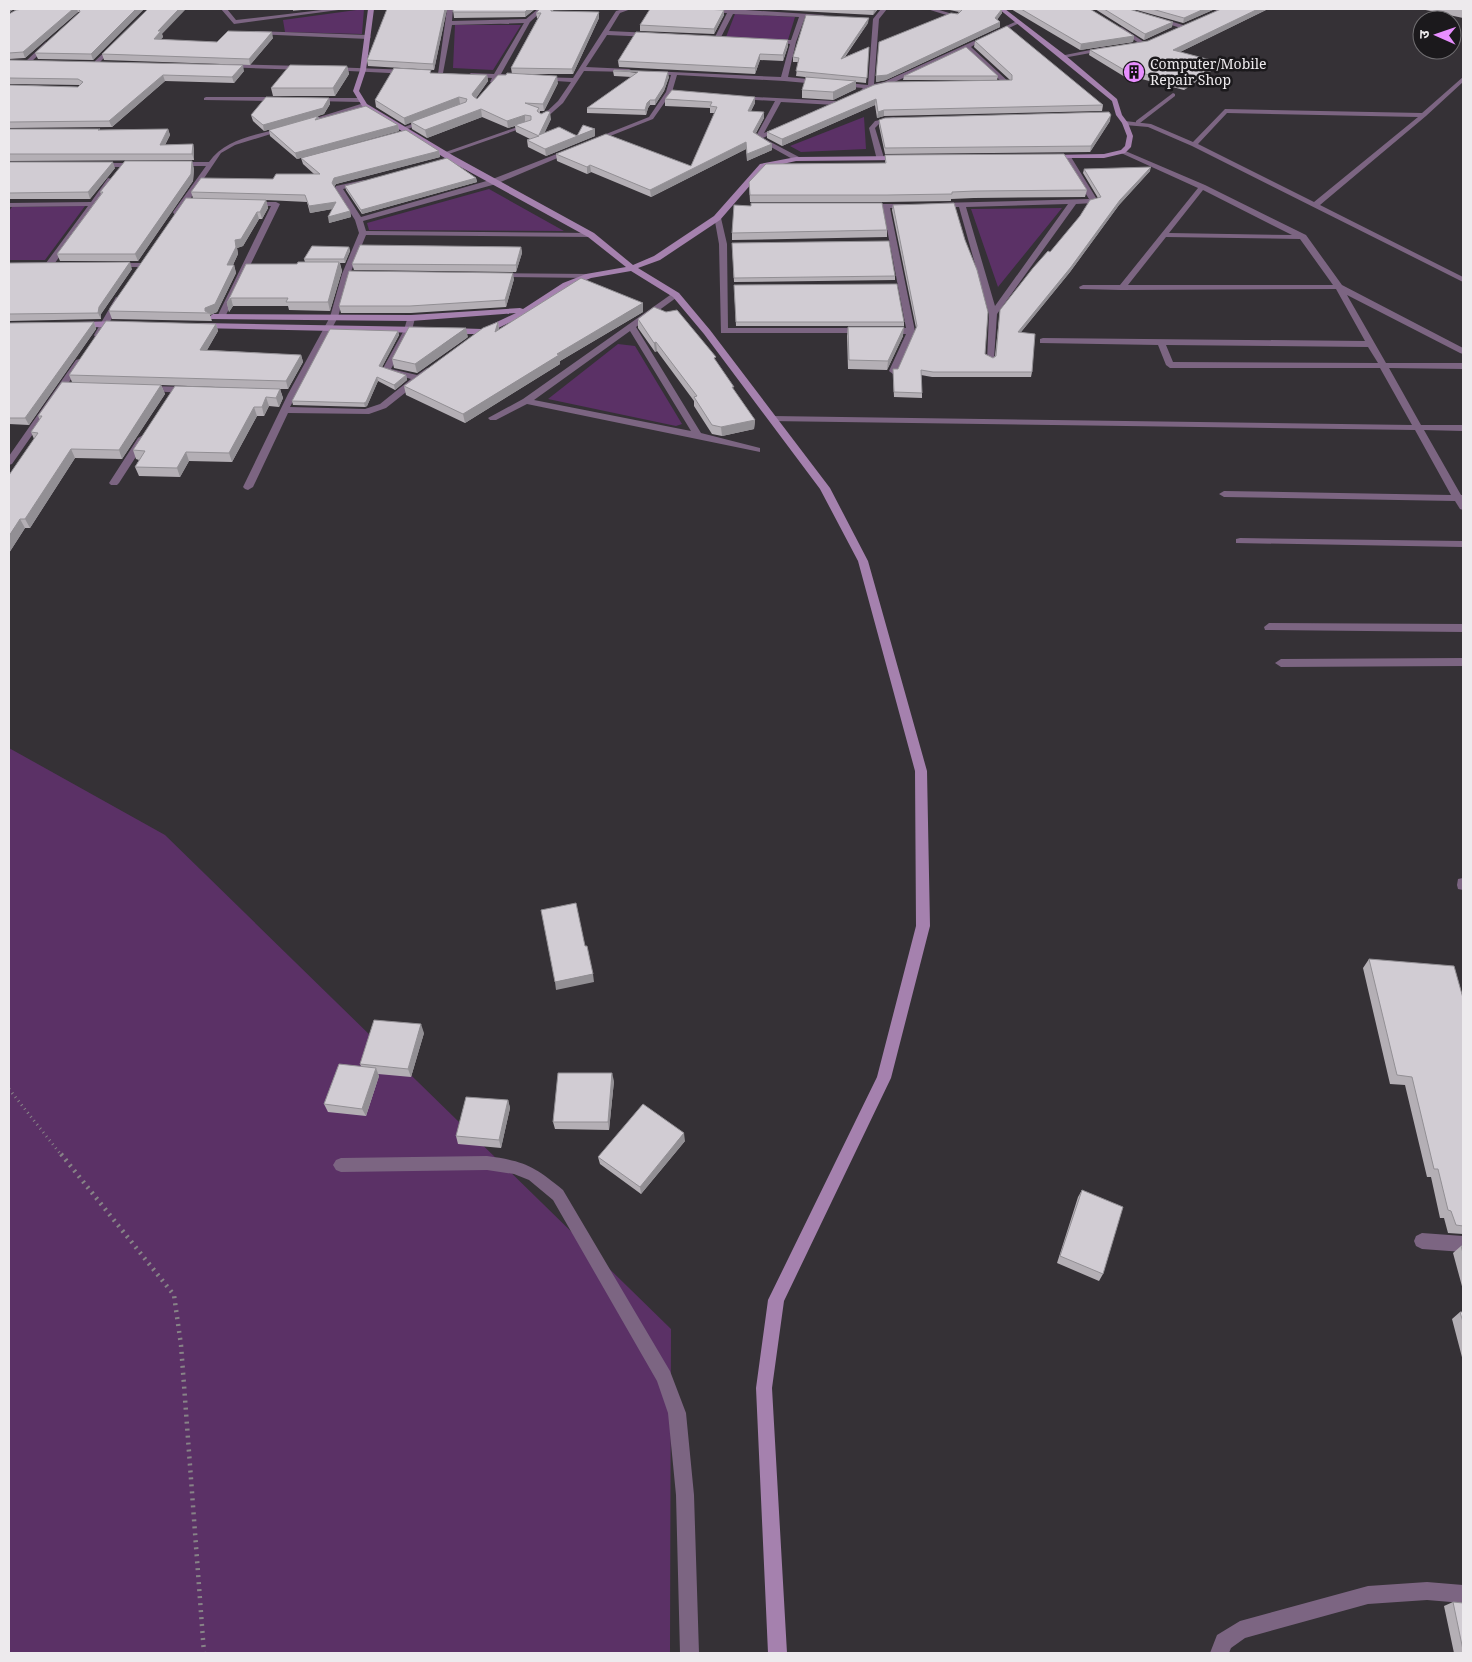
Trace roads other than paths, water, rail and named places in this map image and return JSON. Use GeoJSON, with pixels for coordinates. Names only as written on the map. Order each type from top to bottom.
{"type":"FeatureCollection","features":[{"type":"Feature","properties":{"kind":"street"},"geometry":{"type":"LineString","coordinates":[[224,9],[234,22],[343,9]]}},
{"type":"Feature","properties":{"kind":"street"},"geometry":{"type":"LineString","coordinates":[[282,9],[287,15]]}},
{"type":"Feature","properties":{"kind":"street"},"geometry":{"type":"LineString","coordinates":[[371,9],[363,70],[356,91],[362,102],[403,132],[446,158],[591,235],[632,268],[676,295],[707,332],[825,488],[864,561],[921,771],[923,926],[884,1078],[776,1300],[764,1388],[778,1653]]}},
{"type":"Feature","properties":{"kind":"street"},"geometry":{"type":"LineString","coordinates":[[440,73],[450,22],[450,9]]}},
{"type":"Feature","properties":{"kind":"street"},"geometry":{"type":"LineString","coordinates":[[488,89],[498,76],[528,21],[541,9]]}},
{"type":"Feature","properties":{"kind":"street"},"geometry":{"type":"LineString","coordinates":[[542,118],[561,102],[618,12],[628,9]]}},
{"type":"Feature","properties":{"kind":"street"},"geometry":{"type":"LineString","coordinates":[[675,9],[830,16]]}},
{"type":"Feature","properties":{"kind":"street"},"geometry":{"type":"LineString","coordinates":[[871,87],[876,19],[884,9]]}},
{"type":"Feature","properties":{"kind":"street"},"geometry":{"type":"LineString","coordinates":[[930,9],[956,16]]}},
{"type":"Feature","properties":{"kind":"street"},"geometry":{"type":"LineString","coordinates":[[1002,9],[1063,56],[1115,100],[1119,115],[1125,122],[1130,136],[1128,147],[1124,152]]}},
{"type":"Feature","properties":{"kind":"street"},"geometry":{"type":"LineString","coordinates":[[716,39],[731,11]]}},
{"type":"Feature","properties":{"kind":"street"},"geometry":{"type":"LineString","coordinates":[[784,79],[793,42],[803,14]]}},
{"type":"Feature","properties":{"kind":"street"},"geometry":{"type":"LineString","coordinates":[[272,34],[276,16]]}},
{"type":"Feature","properties":{"kind":"street"},"geometry":{"type":"LineString","coordinates":[[1148,17],[1184,27]]}},
{"type":"Feature","properties":{"kind":"street"},"geometry":{"type":"LineString","coordinates":[[867,18],[876,19]]}},
{"type":"Feature","properties":{"kind":"street"},"geometry":{"type":"LineString","coordinates":[[450,22],[528,21]]}},
{"type":"Feature","properties":{"kind":"street"},"geometry":{"type":"LineString","coordinates":[[886,84],[1019,22]]}},
{"type":"Feature","properties":{"kind":"street"},"geometry":{"type":"LineString","coordinates":[[1112,24],[1144,44]]}},
{"type":"Feature","properties":{"kind":"street"},"geometry":{"type":"LineString","coordinates":[[1176,30],[1191,24]]}},
{"type":"Feature","properties":{"kind":"street"},"geometry":{"type":"LineString","coordinates":[[248,33],[368,37]]}},
{"type":"Feature","properties":{"kind":"street"},"geometry":{"type":"LineString","coordinates":[[604,33],[660,36]]}},
{"type":"Feature","properties":{"kind":"street"},"geometry":{"type":"LineString","coordinates":[[28,62],[57,35]]}},
{"type":"Feature","properties":{"kind":"street"},"geometry":{"type":"LineString","coordinates":[[97,62],[123,36]]}},
{"type":"Feature","properties":{"kind":"street"},"geometry":{"type":"LineString","coordinates":[[707,38],[726,39]]}},
{"type":"Feature","properties":{"kind":"street"},"geometry":{"type":"LineString","coordinates":[[1135,45],[1144,44],[1152,40]]}},
{"type":"Feature","properties":{"kind":"street"},"geometry":{"type":"LineString","coordinates":[[764,41],[793,42]]}},
{"type":"Feature","properties":{"kind":"street"},"geometry":{"type":"LineString","coordinates":[[966,46],[1008,84],[990,84]]}},
{"type":"Feature","properties":{"kind":"street"},"geometry":{"type":"LineString","coordinates":[[1063,56],[1108,49]]}},
{"type":"Feature","properties":{"kind":"street"},"geometry":{"type":"LineString","coordinates":[[18,62],[38,62]]}},
{"type":"Feature","properties":{"kind":"street"},"geometry":{"type":"LineString","coordinates":[[88,62],[107,63]]}},
{"type":"Feature","properties":{"kind":"street"},"geometry":{"type":"LineString","coordinates":[[216,66],[314,68]]}},
{"type":"Feature","properties":{"kind":"street"},"geometry":{"type":"LineString","coordinates":[[324,69],[421,72]]}},
{"type":"Feature","properties":{"kind":"street"},"geometry":{"type":"LineString","coordinates":[[582,69],[638,72]]}},
{"type":"Feature","properties":{"kind":"street"},"geometry":{"type":"LineString","coordinates":[[647,72],[784,79],[871,87]]}},
{"type":"Feature","properties":{"kind":"street"},"geometry":{"type":"LineString","coordinates":[[430,73],[450,74]]}},
{"type":"Feature","properties":{"kind":"street"},"geometry":{"type":"LineString","coordinates":[[589,143],[651,118],[669,92],[675,73]]}},
{"type":"Feature","properties":{"kind":"street"},"geometry":{"type":"LineString","coordinates":[[459,74],[517,77]]}},
{"type":"Feature","properties":{"kind":"street"},"geometry":{"type":"LineString","coordinates":[[536,78],[575,80]]}},
{"type":"Feature","properties":{"kind":"street"},"geometry":{"type":"LineString","coordinates":[[1314,206],[1424,115],[1463,80]]}},
{"type":"Feature","properties":{"kind":"street"},"geometry":{"type":"LineString","coordinates":[[856,93],[886,84],[905,84]]}},
{"type":"Feature","properties":{"kind":"street"},"geometry":{"type":"LineString","coordinates":[[669,92],[679,93]]}},
{"type":"Feature","properties":{"kind":"street"},"geometry":{"type":"LineString","coordinates":[[729,96],[834,104]]}},
{"type":"Feature","properties":{"kind":"street"},"geometry":{"type":"LineString","coordinates":[[206,99],[292,100]]}},
{"type":"Feature","properties":{"kind":"street"},"geometry":{"type":"LineString","coordinates":[[312,100],[362,102]]}},
{"type":"Feature","properties":{"kind":"street"},"geometry":{"type":"LineString","coordinates":[[758,138],[778,100]]}},
{"type":"Feature","properties":{"kind":"street"},"geometry":{"type":"LineString","coordinates":[[818,111],[842,100]]}},
{"type":"Feature","properties":{"kind":"street"},"geometry":{"type":"LineString","coordinates":[[173,218],[220,152],[232,144],[362,102]]}},
{"type":"Feature","properties":{"kind":"street"},"geometry":{"type":"LineString","coordinates":[[1194,145],[1225,111],[1424,115]]}},
{"type":"Feature","properties":{"kind":"street"},"geometry":{"type":"LineString","coordinates":[[1110,115],[1119,115]]}},
{"type":"Feature","properties":{"kind":"street"},"geometry":{"type":"LineString","coordinates":[[403,132],[437,116]]}},
{"type":"Feature","properties":{"kind":"street"},"geometry":{"type":"LineString","coordinates":[[880,158],[872,128],[877,122],[904,118]]}},
{"type":"Feature","properties":{"kind":"street"},"geometry":{"type":"LineString","coordinates":[[1125,122],[1149,124],[1194,145],[1463,280]]}},
{"type":"Feature","properties":{"kind":"street"},"geometry":{"type":"LineString","coordinates":[[758,138],[792,123]]}},
{"type":"Feature","properties":{"kind":"street"},"geometry":{"type":"LineString","coordinates":[[446,158],[528,125]]}},
{"type":"Feature","properties":{"kind":"street"},"geometry":{"type":"LineString","coordinates":[[758,138],[796,159]]}},
{"type":"Feature","properties":{"kind":"street"},"geometry":{"type":"LineString","coordinates":[[359,220],[493,182],[581,146]]}},
{"type":"Feature","properties":{"kind":"street"},"geometry":{"type":"LineString","coordinates":[[1038,157],[1104,156],[1124,152],[1303,237],[1339,287],[1461,498],[1463,507]]}},
{"type":"Feature","properties":{"kind":"street"},"geometry":{"type":"LineString","coordinates":[[934,205],[1094,201],[1068,157]]}},
{"type":"Feature","properties":{"kind":"street"},"geometry":{"type":"LineString","coordinates":[[466,344],[483,332],[528,310],[566,284],[589,276],[632,268],[657,258],[717,218],[762,166],[796,159],[910,158]]}},
{"type":"Feature","properties":{"kind":"street"},"geometry":{"type":"LineString","coordinates":[[85,164],[143,165]]}},
{"type":"Feature","properties":{"kind":"street"},"geometry":{"type":"LineString","coordinates":[[172,164],[211,164]]}},
{"type":"Feature","properties":{"kind":"street"},"geometry":{"type":"LineString","coordinates":[[58,265],[45,265],[124,165]]}},
{"type":"Feature","properties":{"kind":"street"},"geometry":{"type":"LineString","coordinates":[[248,487],[285,410],[287,393],[334,317],[347,270],[363,233],[359,220],[339,188],[367,180]]}},
{"type":"Feature","properties":{"kind":"street"},"geometry":{"type":"LineString","coordinates":[[1121,288],[1202,188]]}},
{"type":"Feature","properties":{"kind":"street"},"geometry":{"type":"LineString","coordinates":[[993,314],[1074,201]]}},
{"type":"Feature","properties":{"kind":"street"},"geometry":{"type":"LineString","coordinates":[[183,202],[192,203]]}},
{"type":"Feature","properties":{"kind":"street"},"geometry":{"type":"LineString","coordinates":[[9,205],[92,204]]}},
{"type":"Feature","properties":{"kind":"street"},"geometry":{"type":"LineString","coordinates":[[221,318],[276,204],[239,204]]}},
{"type":"Feature","properties":{"kind":"street"},"geometry":{"type":"LineString","coordinates":[[962,205],[993,314],[990,359]]}},
{"type":"Feature","properties":{"kind":"street"},"geometry":{"type":"LineString","coordinates":[[728,206],[738,206]]}},
{"type":"Feature","properties":{"kind":"street"},"geometry":{"type":"LineString","coordinates":[[857,206],[915,206]]}},
{"type":"Feature","properties":{"kind":"street"},"geometry":{"type":"LineString","coordinates":[[886,206],[910,331],[893,371]]}},
{"type":"Feature","properties":{"kind":"street"},"geometry":{"type":"LineString","coordinates":[[717,218],[723,244],[724,331]]}},
{"type":"Feature","properties":{"kind":"street"},"geometry":{"type":"LineString","coordinates":[[363,233],[591,235]]}},
{"type":"Feature","properties":{"kind":"street"},"geometry":{"type":"LineString","coordinates":[[1163,235],[1303,237]]}},
{"type":"Feature","properties":{"kind":"street"},"geometry":{"type":"LineString","coordinates":[[883,241],[893,241]]}},
{"type":"Feature","properties":{"kind":"street"},"geometry":{"type":"LineString","coordinates":[[723,244],[733,244]]}},
{"type":"Feature","properties":{"kind":"street"},"geometry":{"type":"LineString","coordinates":[[105,265],[140,268],[148,257]]}},
{"type":"Feature","properties":{"kind":"street"},"geometry":{"type":"LineString","coordinates":[[246,267],[255,267]]}},
{"type":"Feature","properties":{"kind":"street"},"geometry":{"type":"LineString","coordinates":[[339,267],[355,274]]}},
{"type":"Feature","properties":{"kind":"street"},"geometry":{"type":"LineString","coordinates":[[492,275],[589,276]]}},
{"type":"Feature","properties":{"kind":"street"},"geometry":{"type":"LineString","coordinates":[[892,284],[902,284]]}},
{"type":"Feature","properties":{"kind":"street"},"geometry":{"type":"LineString","coordinates":[[724,286],[734,286]]}},
{"type":"Feature","properties":{"kind":"street"},"geometry":{"type":"LineString","coordinates":[[1083,287],[1339,287],[1463,351]]}},
{"type":"Feature","properties":{"kind":"street"},"geometry":{"type":"LineString","coordinates":[[95,340],[122,294]]}},
{"type":"Feature","properties":{"kind":"street"},"geometry":{"type":"LineString","coordinates":[[493,418],[526,401],[676,295]]}},
{"type":"Feature","properties":{"kind":"street"},"geometry":{"type":"LineString","coordinates":[[202,317],[411,318],[528,310]]}},
{"type":"Feature","properties":{"kind":"street"},"geometry":{"type":"LineString","coordinates":[[107,320],[126,316]]}},
{"type":"Feature","properties":{"kind":"street"},"geometry":{"type":"LineString","coordinates":[[411,318],[408,330],[386,370],[418,378]]}},
{"type":"Feature","properties":{"kind":"street"},"geometry":{"type":"LineString","coordinates":[[69,321],[107,320],[135,324]]}},
{"type":"Feature","properties":{"kind":"street"},"geometry":{"type":"LineString","coordinates":[[193,326],[483,332]]}},
{"type":"Feature","properties":{"kind":"street"},"geometry":{"type":"LineString","coordinates":[[631,326],[698,435]]}},
{"type":"Feature","properties":{"kind":"street"},"geometry":{"type":"LineString","coordinates":[[707,332],[871,331]]}},
{"type":"Feature","properties":{"kind":"street"},"geometry":{"type":"LineString","coordinates":[[881,331],[910,331]]}},
{"type":"Feature","properties":{"kind":"street"},"geometry":{"type":"LineString","coordinates":[[1043,341],[1371,344]]}},
{"type":"Feature","properties":{"kind":"street"},"geometry":{"type":"LineString","coordinates":[[1160,342],[1170,365],[1463,366]]}},
{"type":"Feature","properties":{"kind":"street"},"geometry":{"type":"LineString","coordinates":[[9,462],[67,387],[84,355]]}},
{"type":"Feature","properties":{"kind":"street"},"geometry":{"type":"LineString","coordinates":[[285,410],[366,412],[382,406],[434,367]]}},
{"type":"Feature","properties":{"kind":"street"},"geometry":{"type":"LineString","coordinates":[[136,388],[171,393],[203,391]]}},
{"type":"Feature","properties":{"kind":"street"},"geometry":{"type":"LineString","coordinates":[[526,401],[698,435],[757,450]]}},
{"type":"Feature","properties":{"kind":"street"},"geometry":{"type":"LineString","coordinates":[[772,419],[1463,428]]}},
{"type":"Feature","properties":{"kind":"street"},"geometry":{"type":"LineString","coordinates":[[114,483],[149,429]]}},
{"type":"Feature","properties":{"kind":"street"},"geometry":{"type":"LineString","coordinates":[[1224,494],[1461,498]]}},
{"type":"Feature","properties":{"kind":"street"},"geometry":{"type":"LineString","coordinates":[[1240,541],[1463,544]]}},
{"type":"Feature","properties":{"kind":"street"},"geometry":{"type":"LineString","coordinates":[[1269,627],[1463,628]]}},
{"type":"Feature","properties":{"kind":"street"},"geometry":{"type":"LineString","coordinates":[[1281,662],[1463,662]]}},
{"type":"Feature","properties":{"kind":"street"},"geometry":{"type":"LineString","coordinates":[[341,1165],[487,1163],[514,1167],[534,1175],[558,1195],[664,1377],[677,1413],[685,1496],[690,1653]]}},
{"type":"Feature","properties":{"kind":"street"},"geometry":{"type":"LineString","coordinates":[[1422,1241],[1463,1244]]}},
{"type":"Feature","properties":{"kind":"street"},"geometry":{"type":"LineString","coordinates":[[1220,1653],[1224,1642],[1240,1630],[1368,1595],[1427,1591],[1463,1594]]}},
{"type":"Feature","properties":{"kind":"lane"},"geometry":{"type":"LineString","coordinates":[[1138,122],[1173,96]]}},
{"type":"Feature","properties":{"kind":"place","name":"Computer/Mobile Repair Shop"},"geometry":{"type":"Point","coordinates":[1134,72]}}]}
